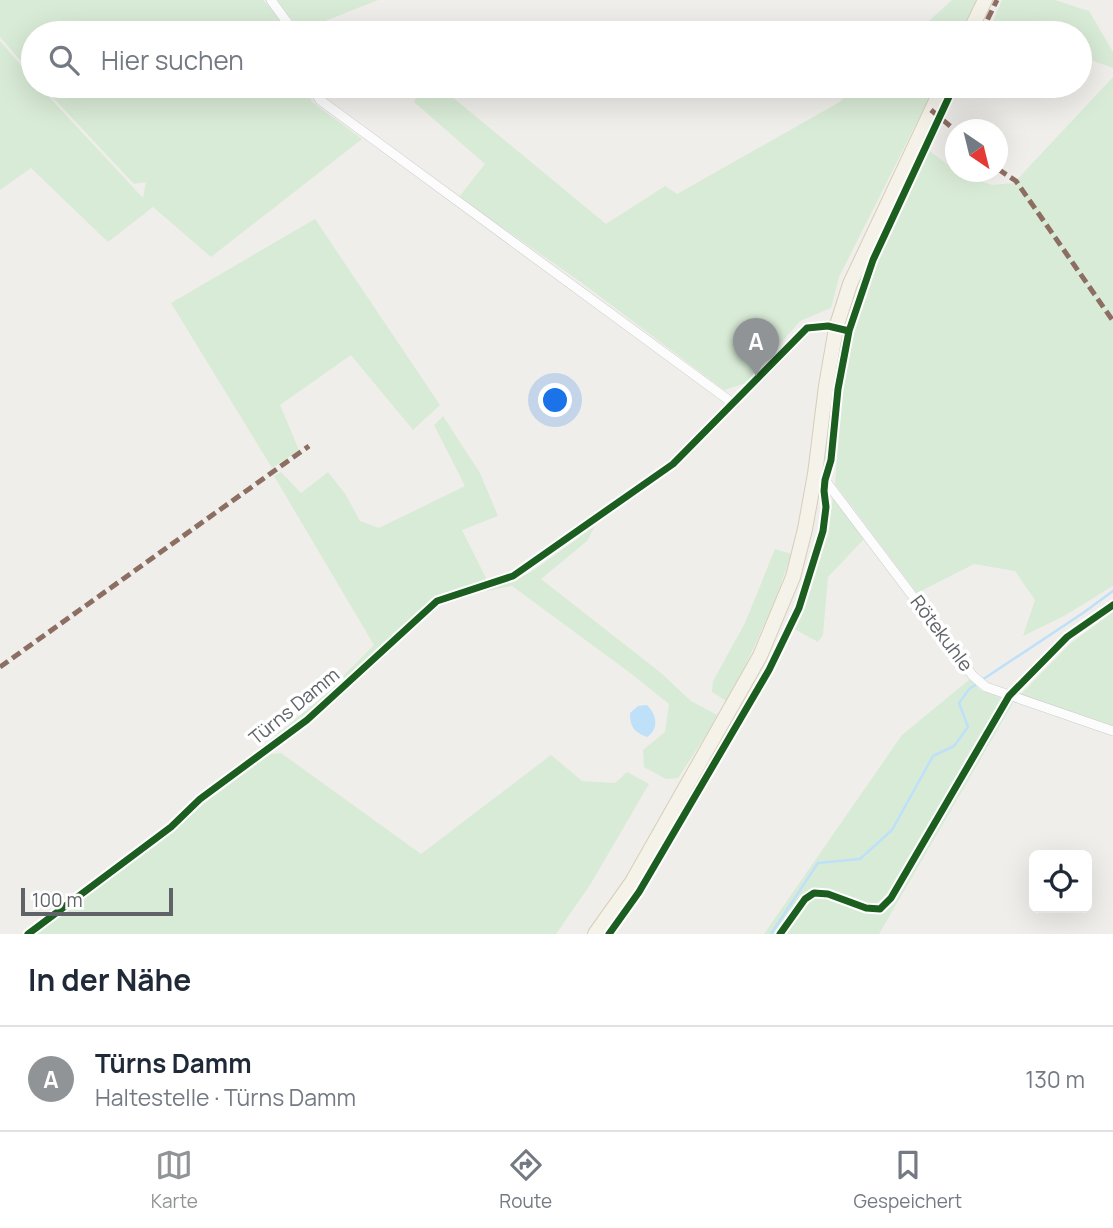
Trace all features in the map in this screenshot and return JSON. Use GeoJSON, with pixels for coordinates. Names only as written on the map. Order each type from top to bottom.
{"type":"FeatureCollection","features":[{"type":"Feature","properties":{"kind":"main road"},"geometry":{"type":"LineString","coordinates":[[975,21],[985,0]]}},
{"type":"Feature","properties":{"kind":"main road"},"geometry":{"type":"LineString","coordinates":[[595,934],[632,882],[760,656],[793,577],[815,474],[836,328],[850,284],[937,98]]}},
{"type":"Feature","properties":{"kind":"street"},"geometry":{"type":"LineString","coordinates":[[271,0],[286,21]]}},
{"type":"Feature","properties":{"kind":"street"},"geometry":{"type":"LineString","coordinates":[[319,98],[733,404]]}},
{"type":"Feature","properties":{"kind":"street","name":"Türns Damm"},"geometry":{"type":"LineString","coordinates":[[28,934],[171,827],[200,799],[307,720],[437,601],[513,576],[673,464],[807,328],[836,328]]}},
{"type":"Feature","properties":{"kind":"street","name":"Rötekuhle"},"geometry":{"type":"LineString","coordinates":[[815,474],[825,480],[974,676],[986,687],[1113,731]]}},
{"type":"Feature","properties":{"kind":"green space"},"geometry":{"type":"Polygon","coordinates":[[[0,0],[263,0],[281,21],[21,21],[21,61],[0,37],[0,0]]]}},
{"type":"Feature","properties":{"kind":"green space"},"geometry":{"type":"Polygon","coordinates":[[[277,0],[378,0],[325,21],[293,21],[277,0]]]}},
{"type":"Feature","properties":{"kind":"green space"},"geometry":{"type":"Polygon","coordinates":[[[952,0],[976,0],[966,21],[929,21],[952,0]]]}},
{"type":"Feature","properties":{"kind":"green space"},"geometry":{"type":"Polygon","coordinates":[[[1002,0],[1055,0],[1089,11],[1113,52],[1113,68],[1092,60],[1092,21],[993,21],[1002,0]]]}},
{"type":"Feature","properties":{"kind":"green space"},"geometry":{"type":"Polygon","coordinates":[[[0,41],[21,65],[21,98],[50,98],[143,198],[146,182],[134,184],[53,98],[310,98],[312,102],[362,139],[211,257],[153,207],[108,242],[31,168],[0,190],[0,41]]]}},
{"type":"Feature","properties":{"kind":"green space"},"geometry":{"type":"Polygon","coordinates":[[[1113,77],[1113,586],[1064,616],[1023,636],[1035,600],[1015,571],[974,564],[917,593],[835,484],[841,391],[854,330],[876,260],[927,149],[945,163],[945,182],[983,182],[992,185],[1014,183],[1113,77]]]}},
{"type":"Feature","properties":{"kind":"green space"},"geometry":{"type":"Polygon","coordinates":[[[416,98],[454,98],[606,224],[665,186],[677,194],[844,98],[929,98],[839,277],[831,308],[800,321],[746,383],[724,390],[582,283],[459,197],[485,164],[414,102],[416,98]]]}},
{"type":"Feature","properties":{"kind":"green space"},"geometry":{"type":"Polygon","coordinates":[[[315,219],[440,405],[413,430],[351,355],[280,405],[299,450],[272,468],[171,303],[315,219]]]}},
{"type":"Feature","properties":{"kind":"green space"},"geometry":{"type":"Polygon","coordinates":[[[443,416],[480,473],[498,516],[462,530],[490,586],[517,579],[531,572],[595,526],[587,541],[541,579],[661,673],[691,701],[717,715],[678,778],[666,779],[644,767],[643,750],[665,732],[669,704],[512,586],[439,604],[282,745],[275,736],[318,701],[374,645],[274,476],[281,472],[301,493],[328,472],[346,495],[360,521],[379,528],[465,486],[434,425],[443,416]]]}},
{"type":"Feature","properties":{"kind":"green space"},"geometry":{"type":"Polygon","coordinates":[[[833,496],[864,539],[828,577],[823,635],[818,642],[794,629],[824,542],[833,496]]]}},
{"type":"Feature","properties":{"kind":"green space"},"geometry":{"type":"Polygon","coordinates":[[[775,549],[791,554],[776,599],[732,695],[726,701],[712,692],[713,681],[745,623],[775,549]]]}},
{"type":"Feature","properties":{"kind":"green space"},"geometry":{"type":"Polygon","coordinates":[[[1113,612],[1113,726],[1019,696],[1071,643],[1113,612]]]}},
{"type":"Feature","properties":{"kind":"green space"},"geometry":{"type":"Polygon","coordinates":[[[970,679],[980,690],[1013,703],[879,934],[764,934],[902,735],[970,679]]]}},
{"type":"Feature","properties":{"kind":"green space"},"geometry":{"type":"Polygon","coordinates":[[[281,753],[421,854],[551,755],[582,781],[615,783],[627,772],[649,784],[590,885],[556,934],[34,934],[271,754],[281,753]]]}},
{"type":"Feature","properties":{"kind":"water"},"geometry":{"type":"Polygon","coordinates":[[[647,705],[653,713],[655,725],[647,737],[634,728],[630,713],[638,706],[647,705]]]}},
{"type":"Feature","properties":{"kind":"waterway"},"geometry":{"type":"LineString","coordinates":[[826,464],[834,388],[843,337]]}},
{"type":"Feature","properties":{"kind":"waterway"},"geometry":{"type":"LineString","coordinates":[[982,680],[1113,591]]}},
{"type":"Feature","properties":{"kind":"waterway"},"geometry":{"type":"LineString","coordinates":[[771,934],[818,863],[860,859],[892,830],[933,756],[954,746],[968,727],[959,703],[970,688],[977,684]]}},
{"type":"Feature","properties":{"kind":"marked path"},"geometry":{"type":"LineString","coordinates":[[987,21],[997,0]]}},
{"type":"Feature","properties":{"kind":"marked path"},"geometry":{"type":"LineString","coordinates":[[931,110],[945,122]]}},
{"type":"Feature","properties":{"kind":"marked path"},"geometry":{"type":"LineString","coordinates":[[1008,176],[1016,181],[1113,321]]}},
{"type":"Feature","properties":{"kind":"marked path"},"geometry":{"type":"LineString","coordinates":[[0,667],[309,446]]}},
{"type":"Feature","properties":{"kind":"cycle path"},"geometry":{"type":"LineString","coordinates":[[609,934],[639,892],[769,670],[799,608],[823,531],[825,480],[831,460],[838,389],[849,331],[873,260],[948,98]]}},
{"type":"Feature","properties":{"kind":"cycle path"},"geometry":{"type":"LineString","coordinates":[[28,934],[171,827],[200,799],[307,720],[437,601],[513,576],[673,464],[807,328],[828,326],[849,331]]}},
{"type":"Feature","properties":{"kind":"cycle path"},"geometry":{"type":"LineString","coordinates":[[780,934],[805,899],[814,893],[828,894],[866,908],[880,909],[891,898],[1009,696],[1067,637],[1113,605]]}},
{"type":"Feature","properties":{"kind":"place","name":"Türns Damm"},"geometry":{"type":"Point","coordinates":[756,376]}}]}
